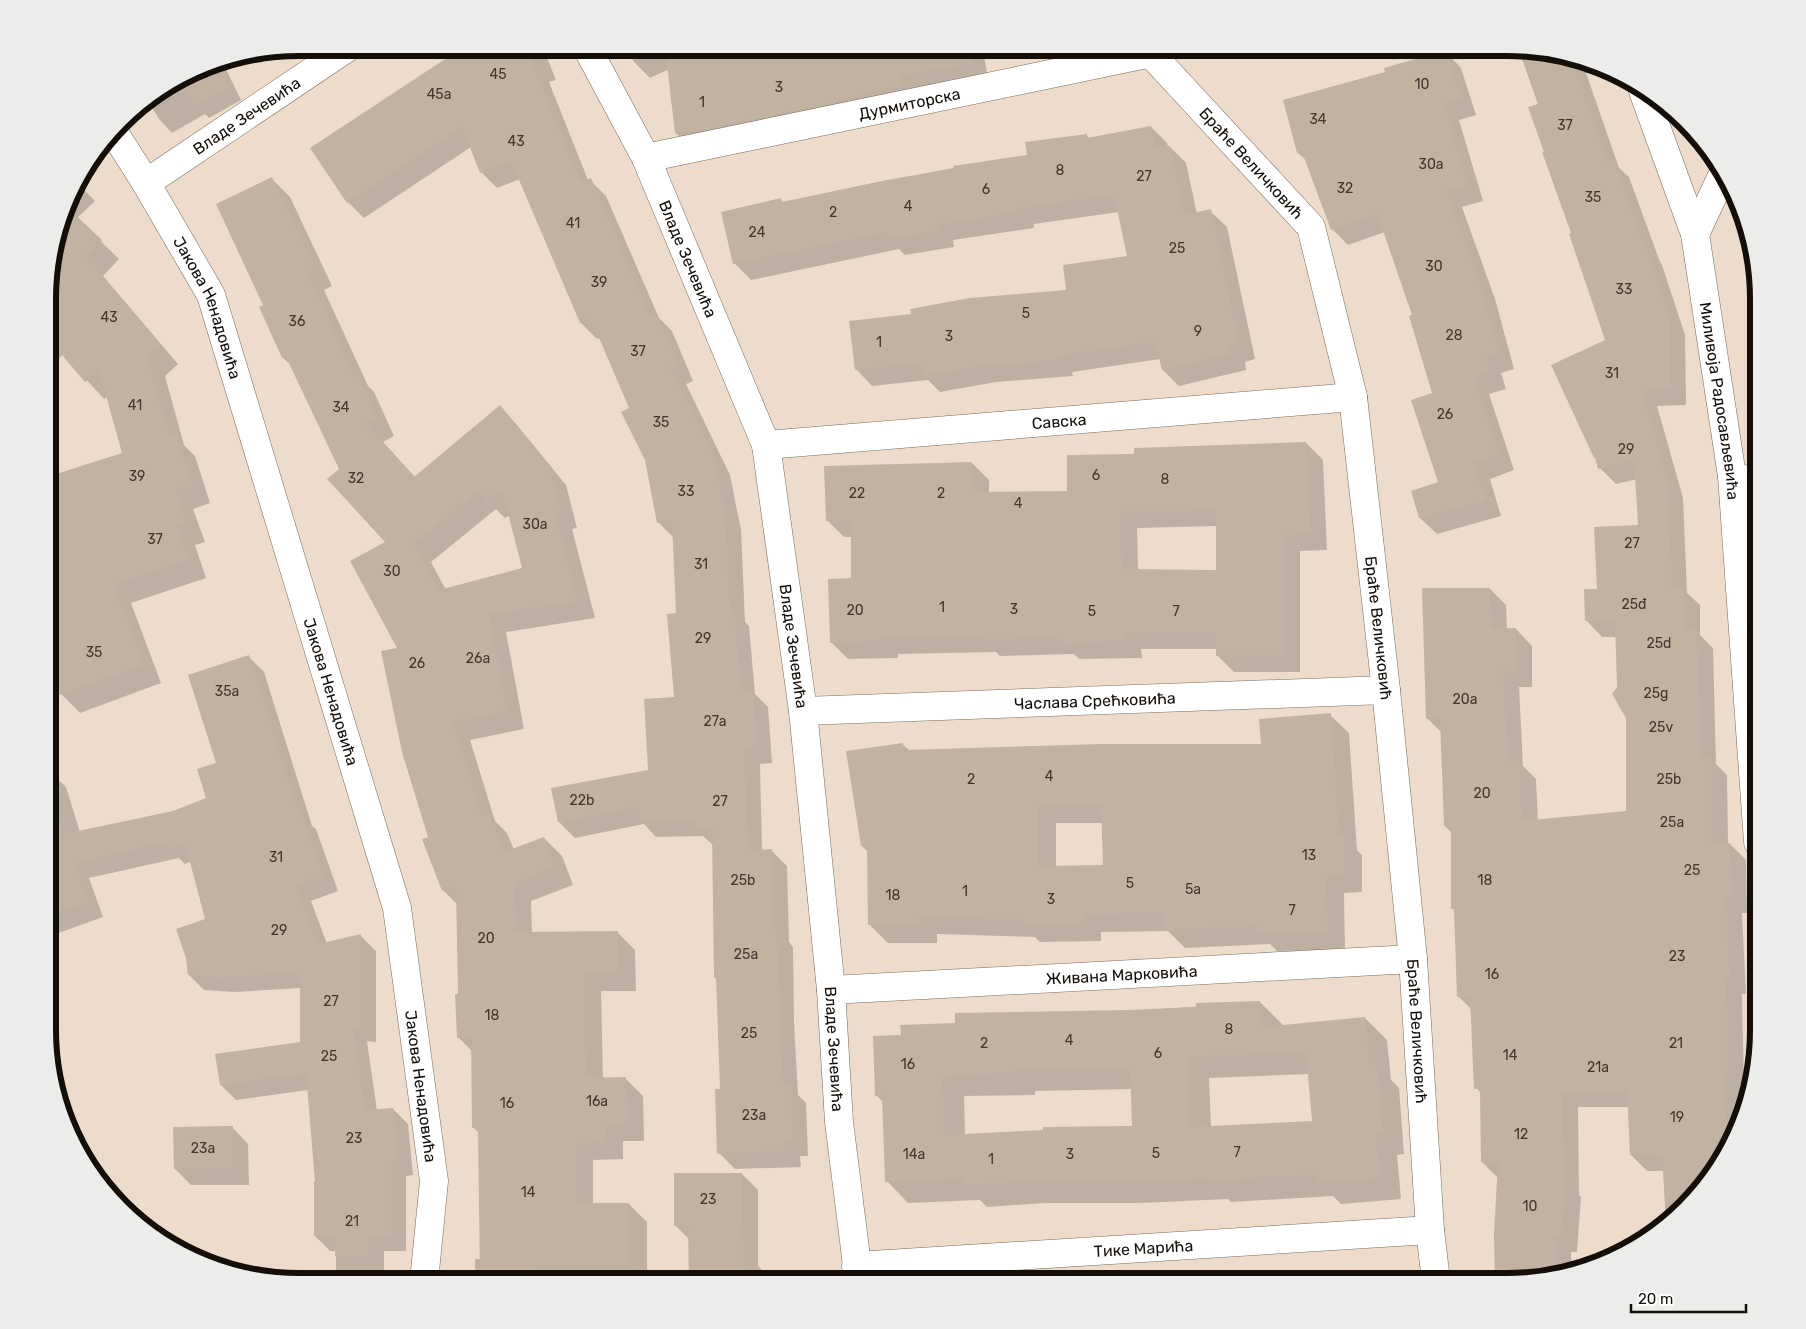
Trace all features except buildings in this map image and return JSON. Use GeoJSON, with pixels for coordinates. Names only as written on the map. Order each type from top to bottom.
{"type":"FeatureCollection","features":[{"type":"Feature","properties":{"kind":"street","name":"Владе Зечевића"},"geometry":{"type":"LineString","coordinates":[[146,182],[335,56]]}},
{"type":"Feature","properties":{"kind":"street","name":"Владе Зечевића"},"geometry":{"type":"LineString","coordinates":[[591,56],[646,158],[766,445],[803,711],[831,990],[839,1122],[858,1273]]}},
{"type":"Feature","properties":{"kind":"street","name":"Дурмиторска"},"geometry":{"type":"LineString","coordinates":[[646,158],[1126,56]]}},
{"type":"Feature","properties":{"kind":"street","name":"Браће Величковић"},"geometry":{"type":"LineString","coordinates":[[1159,56],[1310,226],[1353,397],[1414,959],[1430,1230],[1435,1273]]}},
{"type":"Feature","properties":{"kind":"street","name":"Миливоја Радосављевића"},"geometry":{"type":"LineString","coordinates":[[1648,101],[1694,234],[1732,476],[1750,727]]}},
{"type":"Feature","properties":{"kind":"street","name":"Јакова Ненадовића"},"geometry":{"type":"LineString","coordinates":[[118,138],[146,182],[211,295],[397,908],[434,1181],[425,1273]]}},
{"type":"Feature","properties":{"kind":"street"},"geometry":{"type":"LineString","coordinates":[[1694,234],[1719,182]]}},
{"type":"Feature","properties":{"kind":"street","name":"Савска"},"geometry":{"type":"LineString","coordinates":[[766,445],[1353,397]]}},
{"type":"Feature","properties":{"kind":"street"},"geometry":{"type":"LineString","coordinates":[[1732,476],[1750,481]]}},
{"type":"Feature","properties":{"kind":"street","name":"Часлава Срећковића"},"geometry":{"type":"LineString","coordinates":[[803,711],[1386,690]]}},
{"type":"Feature","properties":{"kind":"street","name":"Живана Марковића"},"geometry":{"type":"LineString","coordinates":[[831,990],[1414,959]]}},
{"type":"Feature","properties":{"kind":"street","name":"Тике Марића"},"geometry":{"type":"LineString","coordinates":[[871,1273],[1430,1230]]}}]}
